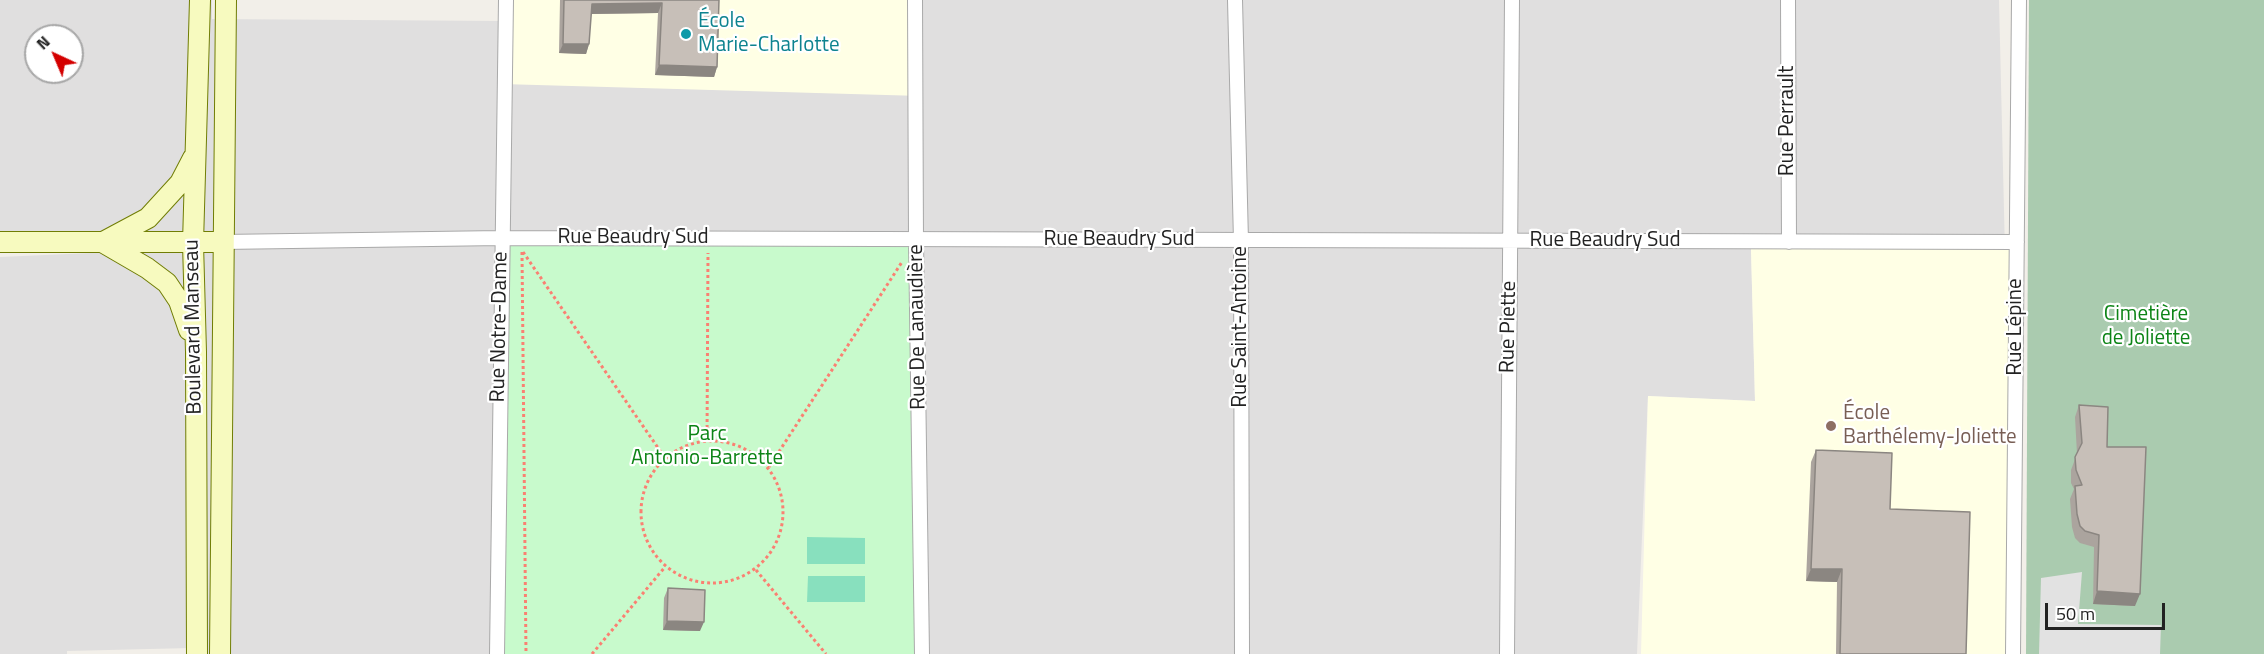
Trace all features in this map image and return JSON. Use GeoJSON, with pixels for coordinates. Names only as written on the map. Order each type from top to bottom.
{"type":"FeatureCollection","features":[{"type":"Feature","properties":{"kind":"main road","name":"Boulevard Manseau"},"geometry":{"type":"LineString","coordinates":[[197,654],[196,352],[192,243],[200,0]]}},
{"type":"Feature","properties":{"kind":"main road","name":"Boulevard Manseau"},"geometry":{"type":"LineString","coordinates":[[219,654],[226,0]]}},
{"type":"Feature","properties":{"kind":"main road"},"geometry":{"type":"LineString","coordinates":[[103,242],[148,218],[180,183],[196,150]]}},
{"type":"Feature","properties":{"kind":"main road"},"geometry":{"type":"LineString","coordinates":[[0,242],[222,242]]}},
{"type":"Feature","properties":{"kind":"main road"},"geometry":{"type":"LineString","coordinates":[[103,242],[147,268],[167,283],[179,301],[196,352]]}},
{"type":"Feature","properties":{"kind":"street","name":"Rue Notre-Dame"},"geometry":{"type":"LineString","coordinates":[[497,654],[506,0]]}},
{"type":"Feature","properties":{"kind":"street","name":"Rue De Lanaudière"},"geometry":{"type":"LineString","coordinates":[[915,0],[922,654]]}},
{"type":"Feature","properties":{"kind":"street","name":"Rue Saint-Antoine"},"geometry":{"type":"LineString","coordinates":[[1235,0],[1241,241],[1242,654]]}},
{"type":"Feature","properties":{"kind":"street","name":"Rue Piette"},"geometry":{"type":"LineString","coordinates":[[1507,654],[1512,0]]}},
{"type":"Feature","properties":{"kind":"street","name":"Rue Perrault"},"geometry":{"type":"LineString","coordinates":[[1788,0],[1789,242]]}},
{"type":"Feature","properties":{"kind":"street","name":"Rue Lépine"},"geometry":{"type":"LineString","coordinates":[[2013,654],[2019,0]]}},
{"type":"Feature","properties":{"kind":"street","name":"Rue Beaudry Sud"},"geometry":{"type":"LineString","coordinates":[[222,242],[501,238],[522,244],[708,239],[2017,242]]}},
{"type":"Feature","properties":{"kind":"path"},"geometry":{"type":"LineString","coordinates":[[707,440],[708,239]]}},
{"type":"Feature","properties":{"kind":"path"},"geometry":{"type":"LineString","coordinates":[[769,467],[916,240]]}},
{"type":"Feature","properties":{"kind":"path"},"geometry":{"type":"LineString","coordinates":[[522,244],[665,458]]}},
{"type":"Feature","properties":{"kind":"path"},"geometry":{"type":"LineString","coordinates":[[522,244],[526,654]]}},
{"type":"Feature","properties":{"kind":"path"},"geometry":{"type":"LineString","coordinates":[[707,440],[730,442],[751,452],[769,467],[780,487],[784,509],[782,532],[772,553],[756,570],[734,581],[710,584],[686,579],[665,567],[649,547],[641,524],[641,500],[650,477],[665,458],[685,446],[707,440]]}},
{"type":"Feature","properties":{"kind":"path"},"geometry":{"type":"LineString","coordinates":[[592,654],[665,567]]}},
{"type":"Feature","properties":{"kind":"path"},"geometry":{"type":"LineString","coordinates":[[756,570],[826,654]]}},
{"type":"Feature","properties":{"kind":"shaded area"},"geometry":{"type":"Polygon","coordinates":[[[0,0],[212,0],[212,19],[502,21],[919,0],[1999,0],[2005,253],[1751,250],[1755,401],[1648,396],[1637,654],[923,654],[923,244],[500,654],[192,654],[191,648],[67,651],[67,654],[0,654],[0,257],[91,253],[199,237],[0,233],[0,0]]]}},
{"type":"Feature","properties":{"kind":"shaded area"},"geometry":{"type":"Polygon","coordinates":[[[504,0],[919,0],[921,96],[502,84],[504,0]]]}},
{"type":"Feature","properties":{"kind":"shaded area","name":"École Barthélemy-Joliette"},"geometry":{"type":"Polygon","coordinates":[[[2017,242],[2013,654],[1641,654],[1648,396],[1755,401],[1751,249],[2017,242]]]}},
{"type":"Feature","properties":{"kind":"shaded area"},"geometry":{"type":"Polygon","coordinates":[[[2082,572],[2078,624],[2161,625],[2160,654],[2039,654],[2041,578],[2082,572]]]}},
{"type":"Feature","properties":{"kind":"green space","name":"Cimetière de Joliette"},"geometry":{"type":"Polygon","coordinates":[[[2029,0],[2264,0],[2264,654],[2026,654],[2029,0]]]}},
{"type":"Feature","properties":{"kind":"green space","name":"Parc Antonio-Barrette"},"geometry":{"type":"Polygon","coordinates":[[[501,238],[916,240],[922,654],[497,654],[501,238]]]}},
{"type":"Feature","properties":{"kind":"green space"},"geometry":{"type":"Polygon","coordinates":[[[807,537],[865,538],[865,564],[807,564],[807,537]]]}},
{"type":"Feature","properties":{"kind":"green space"},"geometry":{"type":"Polygon","coordinates":[[[808,576],[865,576],[865,602],[807,602],[808,576]]]}},
{"type":"Feature","properties":{"kind":"building","name":"École Marie-Charlotte"},"geometry":{"type":"Polygon","coordinates":[[[564,0],[719,0],[717,67],[659,65],[662,3],[592,4],[589,44],[563,44],[564,0]]]}},
{"type":"Feature","properties":{"kind":"building"},"geometry":{"type":"Polygon","coordinates":[[[2079,405],[2108,407],[2107,447],[2146,447],[2140,594],[2097,591],[2099,535],[2085,531],[2080,526],[2077,514],[2075,486],[2082,485],[2076,470],[2075,457],[2082,443],[2079,405]]]}},
{"type":"Feature","properties":{"kind":"building"},"geometry":{"type":"Polygon","coordinates":[[[1816,450],[1892,453],[1890,509],[1970,512],[1966,654],[1840,654],[1842,569],[1811,569],[1816,450]]]}},
{"type":"Feature","properties":{"kind":"building"},"geometry":{"type":"Polygon","coordinates":[[[668,588],[705,590],[704,622],[667,621],[668,588]]]}},
{"type":"Feature","properties":{"kind":"place","name":"École Marie-Charlotte"},"geometry":{"type":"Point","coordinates":[686,34]}},
{"type":"Feature","properties":{"kind":"place","name":"École Barthélemy-Joliette"},"geometry":{"type":"Point","coordinates":[1831,426]}}]}
